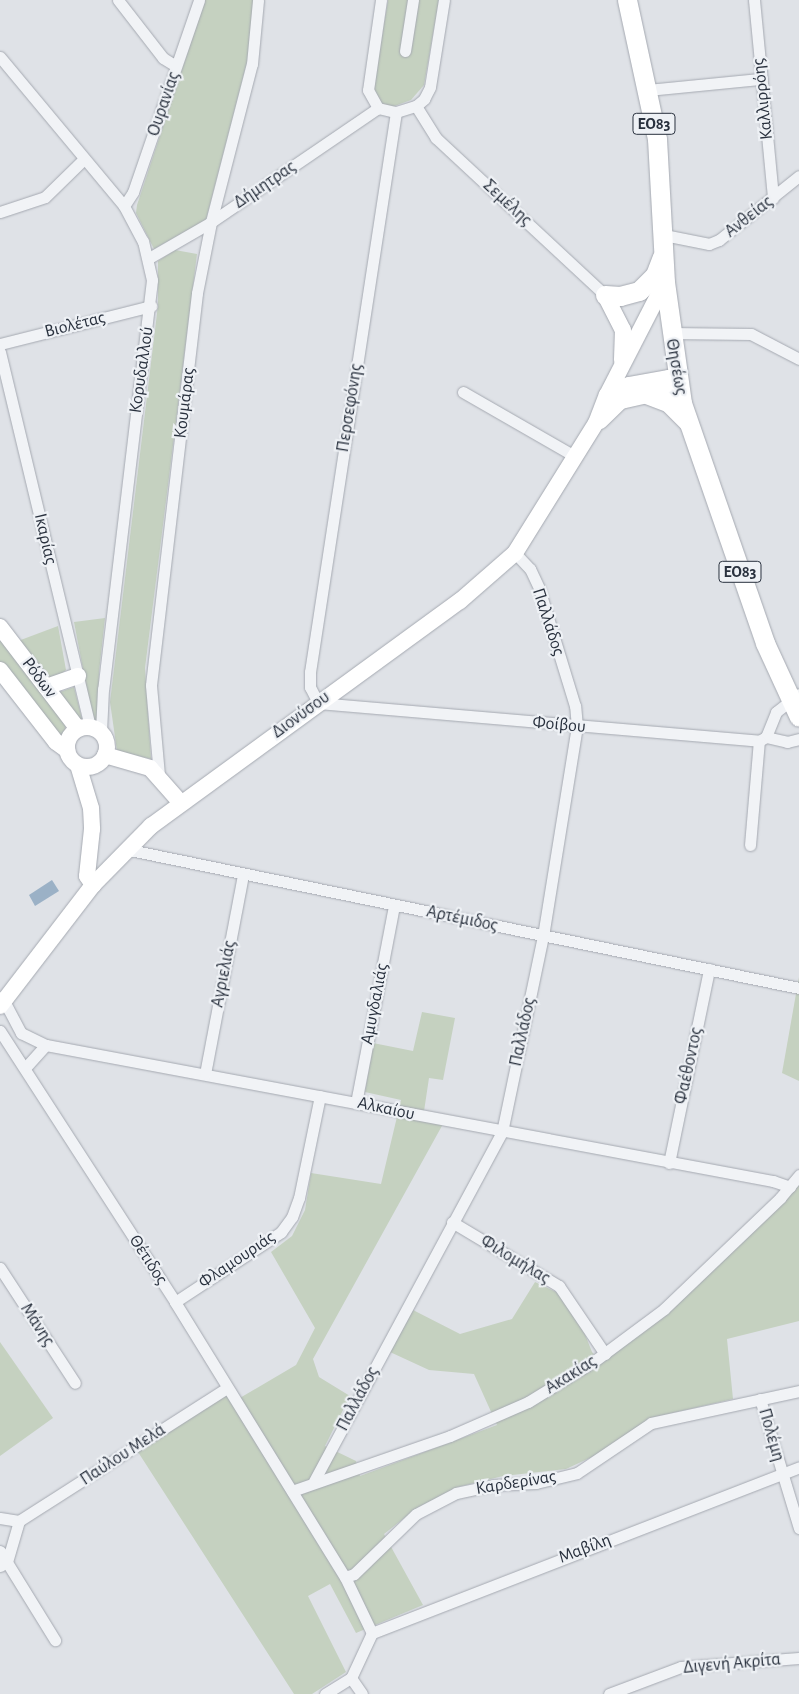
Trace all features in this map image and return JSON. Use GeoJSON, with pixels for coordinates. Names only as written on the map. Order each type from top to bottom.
{"type":"FeatureCollection","features":[{"type":"Feature","properties":{"kind":"main road","name":"Θησέως"},"geometry":{"type":"LineString","coordinates":[[627,0],[648,90],[661,176],[665,282],[670,333],[678,382],[688,424],[765,643],[795,697],[799,717]]}},
{"type":"Feature","properties":{"kind":"main road"},"geometry":{"type":"LineString","coordinates":[[605,295],[620,296],[639,291],[655,275],[664,243]]}},
{"type":"Feature","properties":{"kind":"main road","name":"Διονύσου"},"geometry":{"type":"LineString","coordinates":[[1,1000],[93,885],[125,849],[181,803],[460,601],[515,553],[596,423],[607,395],[665,282]]}},
{"type":"Feature","properties":{"kind":"main road"},"geometry":{"type":"LineString","coordinates":[[605,295],[623,330],[622,366]]}},
{"type":"Feature","properties":{"kind":"main road"},"geometry":{"type":"LineString","coordinates":[[607,395],[629,385],[669,378],[678,382]]}},
{"type":"Feature","properties":{"kind":"main road","name":"Διονύσου"},"geometry":{"type":"LineString","coordinates":[[596,423],[621,401],[670,390],[678,382]]}},
{"type":"Feature","properties":{"kind":"main road"},"geometry":{"type":"LineString","coordinates":[[644,395],[668,404],[688,424]]}},
{"type":"Feature","properties":{"kind":"main road","name":"Ρόδων"},"geometry":{"type":"LineString","coordinates":[[0,627],[46,687],[89,729]]}},
{"type":"Feature","properties":{"kind":"main road","name":"Ρόδων"},"geometry":{"type":"LineString","coordinates":[[0,670],[56,742],[67,750]]}},
{"type":"Feature","properties":{"kind":"main road"},"geometry":{"type":"LineString","coordinates":[[46,687],[78,676]]}},
{"type":"Feature","properties":{"kind":"main road"},"geometry":{"type":"LineString","coordinates":[[78,765],[96,765],[105,756],[106,744],[89,729],[69,738],[67,750],[78,765],[91,808],[92,829],[87,876],[93,885]]}},
{"type":"Feature","properties":{"kind":"main road"},"geometry":{"type":"LineString","coordinates":[[105,756],[150,768],[159,775],[181,803]]}},
{"type":"Feature","properties":{"kind":"street"},"geometry":{"type":"LineString","coordinates":[[118,0],[163,58],[176,66]]}},
{"type":"Feature","properties":{"kind":"street","name":"Ουρανίας"},"geometry":{"type":"LineString","coordinates":[[124,206],[133,192],[199,0]]}},
{"type":"Feature","properties":{"kind":"street","name":"Κουμάρας"},"geometry":{"type":"LineString","coordinates":[[159,775],[151,685],[197,293],[211,222],[252,64],[258,0]]}},
{"type":"Feature","properties":{"kind":"street"},"geometry":{"type":"LineString","coordinates":[[381,0],[368,90],[378,108],[396,112],[416,106],[424,99],[430,87],[444,0]]}},
{"type":"Feature","properties":{"kind":"street"},"geometry":{"type":"LineString","coordinates":[[404,52],[414,0]]}},
{"type":"Feature","properties":{"kind":"street","name":"Καλλιρρόης"},"geometry":{"type":"LineString","coordinates":[[754,0],[772,198]]}},
{"type":"Feature","properties":{"kind":"street","name":"Κορυδαλλού"},"geometry":{"type":"LineString","coordinates":[[0,56],[124,206],[149,258],[151,306],[105,670],[89,729]]}},
{"type":"Feature","properties":{"kind":"street"},"geometry":{"type":"LineString","coordinates":[[648,90],[761,79]]}},
{"type":"Feature","properties":{"kind":"street","name":"Σεμέλης"},"geometry":{"type":"LineString","coordinates":[[416,106],[436,138],[605,295]]}},
{"type":"Feature","properties":{"kind":"street","name":"Δήμητρας"},"geometry":{"type":"LineString","coordinates":[[149,258],[211,222],[378,108]]}},
{"type":"Feature","properties":{"kind":"street","name":"Περσεφόνης"},"geometry":{"type":"LineString","coordinates":[[318,703],[310,687],[310,672],[396,112]]}},
{"type":"Feature","properties":{"kind":"street"},"geometry":{"type":"LineString","coordinates":[[0,212],[45,197],[84,159]]}},
{"type":"Feature","properties":{"kind":"street","name":"Ανθείας"},"geometry":{"type":"LineString","coordinates":[[664,243],[709,244],[719,240],[799,176]]}},
{"type":"Feature","properties":{"kind":"street","name":"Βιολέτας"},"geometry":{"type":"LineString","coordinates":[[0,344],[151,306]]}},
{"type":"Feature","properties":{"kind":"street"},"geometry":{"type":"LineString","coordinates":[[670,333],[750,334],[799,359]]}},
{"type":"Feature","properties":{"kind":"street","name":"Ικαρίας"},"geometry":{"type":"LineString","coordinates":[[0,352],[89,729]]}},
{"type":"Feature","properties":{"kind":"street"},"geometry":{"type":"LineString","coordinates":[[463,392],[576,457]]}},
{"type":"Feature","properties":{"kind":"street","name":"Παλλάδος"},"geometry":{"type":"LineString","coordinates":[[314,1481],[502,1132],[543,936],[577,727],[575,706],[539,588],[530,569],[515,553]]}},
{"type":"Feature","properties":{"kind":"street"},"geometry":{"type":"LineString","coordinates":[[750,845],[762,739],[773,717],[795,697]]}},
{"type":"Feature","properties":{"kind":"street","name":"Φοίβου"},"geometry":{"type":"LineString","coordinates":[[318,703],[577,727],[787,742],[799,739]]}},
{"type":"Feature","properties":{"kind":"street","name":"Αρτέμιδος"},"geometry":{"type":"LineString","coordinates":[[125,849],[243,875],[799,988]]}},
{"type":"Feature","properties":{"kind":"street","name":"Αγριελιάς"},"geometry":{"type":"LineString","coordinates":[[205,1074],[243,875]]}},
{"type":"Feature","properties":{"kind":"street","name":"Αμυγδαλιάς"},"geometry":{"type":"LineString","coordinates":[[356,1103],[394,906]]}},
{"type":"Feature","properties":{"kind":"street","name":"Φαέθοντος"},"geometry":{"type":"LineString","coordinates":[[669,1163],[709,969]]}},
{"type":"Feature","properties":{"kind":"street","name":"Αλκαίου"},"geometry":{"type":"LineString","coordinates":[[1,1000],[22,1033],[46,1045],[502,1132],[772,1181],[790,1187]]}},
{"type":"Feature","properties":{"kind":"street","name":"Θέτιδος"},"geometry":{"type":"LineString","coordinates":[[0,1031],[175,1302],[292,1491]]}},
{"type":"Feature","properties":{"kind":"street"},"geometry":{"type":"LineString","coordinates":[[25,1068],[46,1045]]}},
{"type":"Feature","properties":{"kind":"street","name":"Φλαμουριάς"},"geometry":{"type":"LineString","coordinates":[[175,1302],[281,1232],[292,1217],[299,1198],[320,1096]]}},
{"type":"Feature","properties":{"kind":"street","name":"Ακακίας"},"geometry":{"type":"LineString","coordinates":[[292,1491],[314,1481],[450,1436],[528,1402],[605,1354],[664,1308],[790,1187],[799,1175]]}},
{"type":"Feature","properties":{"kind":"street","name":"Φιλομήλας"},"geometry":{"type":"LineString","coordinates":[[452,1222],[559,1286],[605,1354]]}},
{"type":"Feature","properties":{"kind":"street","name":"Μάνης"},"geometry":{"type":"LineString","coordinates":[[0,1268],[75,1383]]}},
{"type":"Feature","properties":{"kind":"street","name":"Παύλου Μελά"},"geometry":{"type":"LineString","coordinates":[[19,1521],[227,1388]]}},
{"type":"Feature","properties":{"kind":"street","name":"Καρδερίνας"},"geometry":{"type":"LineString","coordinates":[[345,1577],[354,1574],[416,1514],[456,1493],[493,1485],[536,1483],[577,1473],[651,1423],[799,1390]]}},
{"type":"Feature","properties":{"kind":"street","name":"Πολέμη"},"geometry":{"type":"LineString","coordinates":[[760,1400],[799,1528]]}},
{"type":"Feature","properties":{"kind":"street","name":"Μαβίλη"},"geometry":{"type":"LineString","coordinates":[[372,1633],[799,1467]]}},
{"type":"Feature","properties":{"kind":"street"},"geometry":{"type":"LineString","coordinates":[[292,1491],[345,1577],[372,1633],[351,1678],[325,1694]]}},
{"type":"Feature","properties":{"kind":"street"},"geometry":{"type":"LineString","coordinates":[[0,1518],[19,1521],[3,1564]]}},
{"type":"Feature","properties":{"kind":"street"},"geometry":{"type":"LineString","coordinates":[[0,1551],[3,1564],[55,1640]]}},
{"type":"Feature","properties":{"kind":"street","name":"Διγενή Ακρίτα"},"geometry":{"type":"LineString","coordinates":[[608,1694],[681,1667],[799,1658]]}},
{"type":"Feature","properties":{"kind":"street"},"geometry":{"type":"LineString","coordinates":[[351,1678],[362,1694]]}},
{"type":"Feature","properties":{"kind":"green space"},"geometry":{"type":"Polygon","coordinates":[[[205,0],[254,0],[252,43],[206,220],[154,249],[136,213],[137,205],[205,0]]]}},
{"type":"Feature","properties":{"kind":"green space"},"geometry":{"type":"Polygon","coordinates":[[[388,0],[439,0],[424,85],[411,100],[392,107],[383,105],[373,91],[388,0]]]}},
{"type":"Feature","properties":{"kind":"green space"},"geometry":{"type":"Polygon","coordinates":[[[175,250],[197,254],[145,668],[151,759],[117,751],[110,702],[158,305],[158,261],[175,250]]]}},
{"type":"Feature","properties":{"kind":"green space"},"geometry":{"type":"Polygon","coordinates":[[[105,618],[99,672],[98,722],[93,722],[74,622],[105,618]]]}},
{"type":"Feature","properties":{"kind":"green space"},"geometry":{"type":"Polygon","coordinates":[[[58,626],[66,670],[56,679],[47,677],[18,641],[58,626]]]}},
{"type":"Feature","properties":{"kind":"green space"},"geometry":{"type":"Polygon","coordinates":[[[0,636],[66,723],[64,735],[58,735],[0,662],[0,636]]]}},
{"type":"Feature","properties":{"kind":"green space"},"geometry":{"type":"Polygon","coordinates":[[[74,687],[82,719],[79,721],[57,693],[74,687]]]}},
{"type":"Feature","properties":{"kind":"green space"},"geometry":{"type":"Polygon","coordinates":[[[799,977],[799,1081],[782,1073],[799,977]]]}},
{"type":"Feature","properties":{"kind":"green space"},"geometry":{"type":"Polygon","coordinates":[[[422,1012],[455,1018],[443,1080],[429,1078],[423,1118],[443,1124],[313,1359],[319,1377],[350,1396],[325,1446],[356,1461],[360,1476],[497,1425],[474,1374],[429,1370],[390,1352],[413,1310],[460,1334],[512,1319],[535,1282],[571,1299],[592,1352],[602,1363],[667,1313],[799,1185],[799,1321],[727,1339],[733,1399],[651,1418],[594,1456],[566,1469],[503,1476],[458,1487],[417,1508],[384,1534],[423,1605],[356,1633],[330,1584],[308,1596],[346,1672],[312,1694],[294,1694],[138,1452],[227,1394],[233,1402],[296,1365],[315,1328],[271,1252],[292,1236],[305,1210],[311,1173],[381,1184],[401,1100],[365,1092],[373,1043],[413,1051],[422,1012]]]}},
{"type":"Feature","properties":{"kind":"green space"},"geometry":{"type":"Polygon","coordinates":[[[0,1342],[53,1418],[0,1456],[0,1342]]]}},
{"type":"Feature","properties":{"kind":"water"},"geometry":{"type":"Polygon","coordinates":[[[52,880],[59,891],[35,906],[29,895],[52,880]]]}}]}
